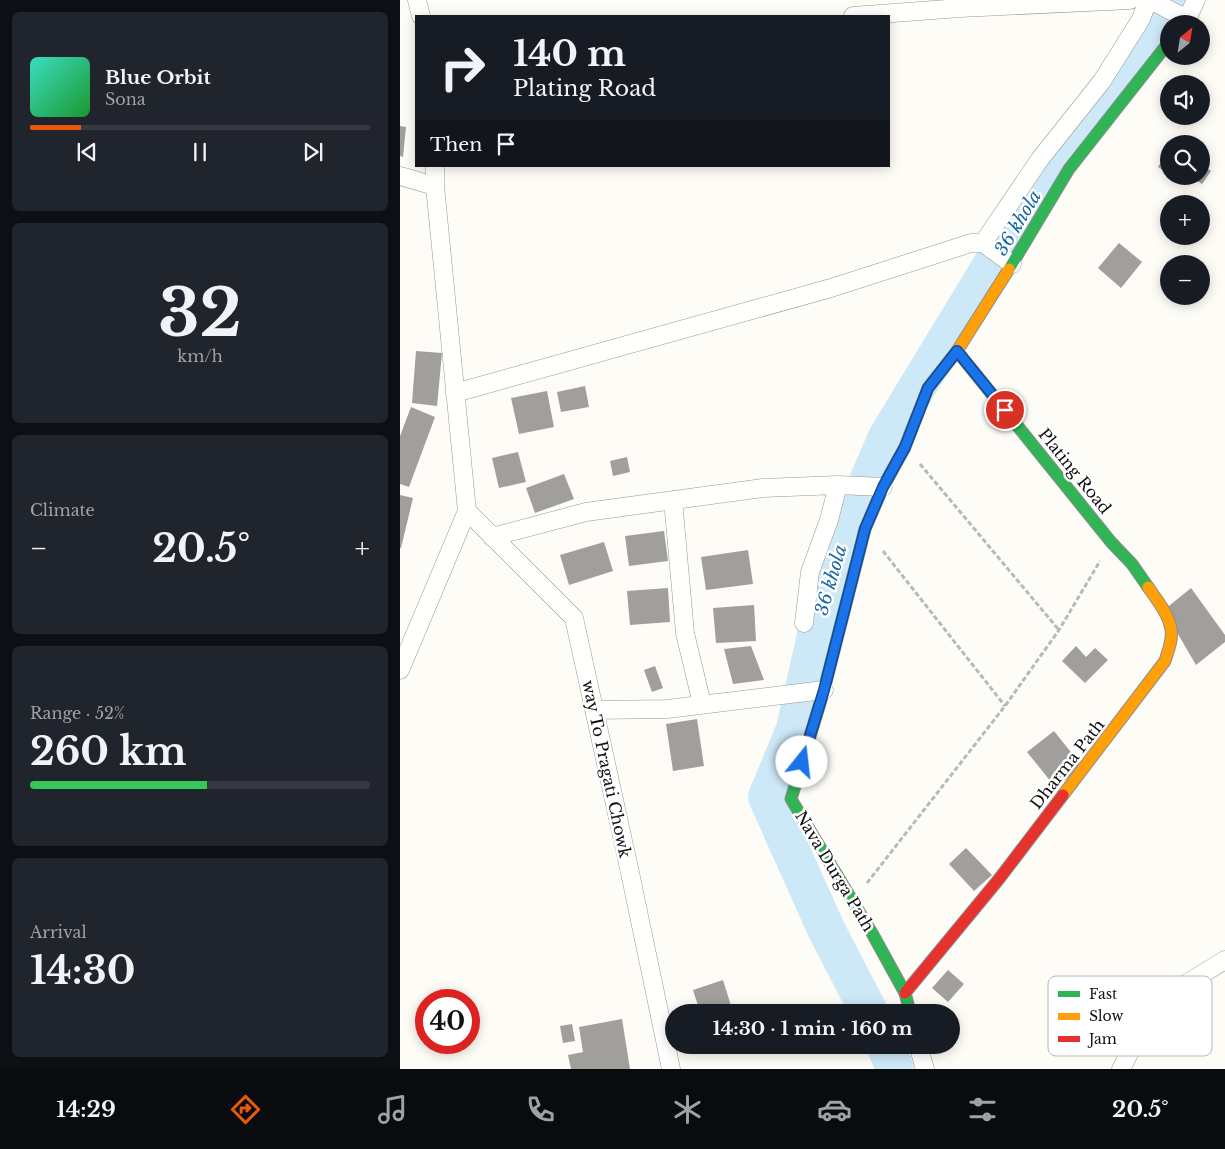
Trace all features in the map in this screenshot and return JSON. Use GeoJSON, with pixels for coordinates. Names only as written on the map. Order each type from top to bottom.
{"type":"FeatureCollection","features":[{"type":"Feature","properties":{"kind":"street"},"geometry":{"type":"LineString","coordinates":[[417,0],[421,15]]}},
{"type":"Feature","properties":{"kind":"street"},"geometry":{"type":"LineString","coordinates":[[866,15],[960,8],[1130,0]]}},
{"type":"Feature","properties":{"kind":"street"},"geometry":{"type":"LineString","coordinates":[[983,243],[1040,159],[1102,81],[1140,19],[1149,0],[1174,15]]}},
{"type":"Feature","properties":{"kind":"street"},"geometry":{"type":"LineString","coordinates":[[1188,15],[1196,0]]}},
{"type":"Feature","properties":{"kind":"street","name":"Nava Durga Path"},"geometry":{"type":"LineString","coordinates":[[908,1004],[905,993],[872,933],[791,799],[824,690],[865,529],[883,487],[905,447],[928,388],[957,351],[1069,169],[1160,53]]}},
{"type":"Feature","properties":{"kind":"street"},"geometry":{"type":"LineString","coordinates":[[400,670],[467,511],[435,186],[435,167]]}},
{"type":"Feature","properties":{"kind":"street"},"geometry":{"type":"LineString","coordinates":[[400,176],[435,186]]}},
{"type":"Feature","properties":{"kind":"street"},"geometry":{"type":"LineString","coordinates":[[455,393],[831,288],[971,243],[983,243],[1012,264]]}},
{"type":"Feature","properties":{"kind":"street","name":"Plating Road"},"geometry":{"type":"LineString","coordinates":[[957,351],[1111,542]]}},
{"type":"Feature","properties":{"kind":"street"},"geometry":{"type":"LineString","coordinates":[[804,623],[810,572],[829,520],[838,485]]}},
{"type":"Feature","properties":{"kind":"street"},"geometry":{"type":"LineString","coordinates":[[492,536],[586,512],[763,488],[838,485],[883,487]]}},
{"type":"Feature","properties":{"kind":"street"},"geometry":{"type":"LineString","coordinates":[[673,500],[684,632],[702,704]]}},
{"type":"Feature","properties":{"kind":"street","name":"way To Pragati Chowk"},"geometry":{"type":"LineString","coordinates":[[467,511],[574,618],[671,1069]]}},
{"type":"Feature","properties":{"kind":"street","name":"Dharma Path"},"geometry":{"type":"LineString","coordinates":[[905,993],[999,879],[1165,661],[1171,630],[1164,610],[1132,564],[1111,542]]}},
{"type":"Feature","properties":{"kind":"street"},"geometry":{"type":"LineString","coordinates":[[594,710],[667,709],[824,690]]}},
{"type":"Feature","properties":{"kind":"street"},"geometry":{"type":"LineString","coordinates":[[1199,976],[1225,960]]}},
{"type":"Feature","properties":{"kind":"street"},"geometry":{"type":"LineString","coordinates":[[921,1054],[925,1069]]}},
{"type":"Feature","properties":{"kind":"street"},"geometry":{"type":"LineString","coordinates":[[1121,1069],[1128,1056]]}},
{"type":"Feature","properties":{"kind":"path"},"geometry":{"type":"LineString","coordinates":[[905,447],[1060,630]]}},
{"type":"Feature","properties":{"kind":"path"},"geometry":{"type":"LineString","coordinates":[[865,529],[1005,706]]}},
{"type":"Feature","properties":{"kind":"path"},"geometry":{"type":"LineString","coordinates":[[852,901],[1005,706],[1060,630],[1111,542]]}},
{"type":"Feature","properties":{"kind":"building"},"geometry":{"type":"Polygon","coordinates":[[[400,126],[406,127],[403,157],[400,156],[400,126]]]}},
{"type":"Feature","properties":{"kind":"building"},"geometry":{"type":"Polygon","coordinates":[[[1119,243],[1142,262],[1121,288],[1098,268],[1119,243]]]}},
{"type":"Feature","properties":{"kind":"building"},"geometry":{"type":"Polygon","coordinates":[[[416,351],[442,353],[437,406],[412,403],[416,351]]]}},
{"type":"Feature","properties":{"kind":"building"},"geometry":{"type":"Polygon","coordinates":[[[585,386],[589,407],[561,412],[557,392],[585,386]]]}},
{"type":"Feature","properties":{"kind":"building"},"geometry":{"type":"Polygon","coordinates":[[[547,391],[554,427],[519,434],[511,398],[547,391]]]}},
{"type":"Feature","properties":{"kind":"building"},"geometry":{"type":"Polygon","coordinates":[[[411,407],[435,417],[409,487],[400,484],[400,436],[411,407]]]}},
{"type":"Feature","properties":{"kind":"building"},"geometry":{"type":"Polygon","coordinates":[[[518,452],[526,482],[499,488],[492,458],[518,452]]]}},
{"type":"Feature","properties":{"kind":"building"},"geometry":{"type":"Polygon","coordinates":[[[627,457],[630,472],[613,476],[610,461],[627,457]]]}},
{"type":"Feature","properties":{"kind":"building"},"geometry":{"type":"Polygon","coordinates":[[[564,474],[574,499],[535,513],[526,488],[564,474]]]}},
{"type":"Feature","properties":{"kind":"building"},"geometry":{"type":"Polygon","coordinates":[[[400,495],[413,498],[401,548],[400,548],[400,495]]]}},
{"type":"Feature","properties":{"kind":"building"},"geometry":{"type":"Polygon","coordinates":[[[664,531],[668,561],[629,566],[625,536],[664,531]]]}},
{"type":"Feature","properties":{"kind":"building"},"geometry":{"type":"Polygon","coordinates":[[[604,542],[613,571],[569,585],[560,555],[604,542]]]}},
{"type":"Feature","properties":{"kind":"building"},"geometry":{"type":"Polygon","coordinates":[[[748,550],[753,584],[706,590],[701,557],[748,550]]]}},
{"type":"Feature","properties":{"kind":"building"},"geometry":{"type":"Polygon","coordinates":[[[668,588],[670,622],[630,625],[627,591],[668,588]]]}},
{"type":"Feature","properties":{"kind":"building"},"geometry":{"type":"Polygon","coordinates":[[[1191,588],[1225,635],[1225,642],[1196,665],[1164,610],[1191,588]]]}},
{"type":"Feature","properties":{"kind":"building"},"geometry":{"type":"Polygon","coordinates":[[[754,605],[756,641],[716,643],[713,608],[754,605]]]}},
{"type":"Feature","properties":{"kind":"building"},"geometry":{"type":"Polygon","coordinates":[[[751,646],[764,680],[733,684],[724,649],[751,646]]]}},
{"type":"Feature","properties":{"kind":"building"},"geometry":{"type":"Polygon","coordinates":[[[1076,646],[1086,657],[1095,648],[1108,660],[1085,683],[1062,661],[1076,646]]]}},
{"type":"Feature","properties":{"kind":"building"},"geometry":{"type":"Polygon","coordinates":[[[655,666],[663,688],[652,692],[644,670],[655,666]]]}},
{"type":"Feature","properties":{"kind":"building"},"geometry":{"type":"Polygon","coordinates":[[[697,719],[704,766],[673,771],[666,724],[697,719]]]}},
{"type":"Feature","properties":{"kind":"building"},"geometry":{"type":"Polygon","coordinates":[[[1054,731],[1082,766],[1056,788],[1027,752],[1054,731]]]}},
{"type":"Feature","properties":{"kind":"building"},"geometry":{"type":"Polygon","coordinates":[[[966,848],[992,875],[974,891],[949,864],[966,848]]]}},
{"type":"Feature","properties":{"kind":"building"},"geometry":{"type":"Polygon","coordinates":[[[948,970],[964,984],[948,1002],[932,988],[948,970]]]}},
{"type":"Feature","properties":{"kind":"building"},"geometry":{"type":"Polygon","coordinates":[[[723,980],[730,1004],[697,1004],[693,990],[723,980]]]}},
{"type":"Feature","properties":{"kind":"building"},"geometry":{"type":"Polygon","coordinates":[[[622,1019],[630,1069],[571,1069],[568,1055],[583,1052],[579,1027],[622,1019]]]}},
{"type":"Feature","properties":{"kind":"building"},"geometry":{"type":"Polygon","coordinates":[[[572,1024],[575,1041],[563,1043],[560,1026],[572,1024]]]}},
{"type":"Feature","properties":{"kind":"waterway","name":"36 khola"},"geometry":{"type":"LineString","coordinates":[[865,1004],[826,929],[767,797],[795,729],[832,564],[887,437],[1056,159],[1152,36],[1169,0]]}},
{"type":"Feature","properties":{"kind":"waterway","name":"36 khola"},"geometry":{"type":"LineString","coordinates":[[889,1054],[895,1069]]}},
{"type":"Feature","properties":{"kind":"traffic: fast"},"geometry":{"type":"LineString","coordinates":[[1009,269],[1069,169],[1160,53]]}},
{"type":"Feature","properties":{"kind":"traffic: fast"},"geometry":{"type":"LineString","coordinates":[[957,351],[1111,542],[1132,564],[1148,587]]}},
{"type":"Feature","properties":{"kind":"traffic: fast"},"geometry":{"type":"LineString","coordinates":[[908,1004],[905,993],[872,933],[791,799],[824,690],[865,529],[883,487],[910,434]]}},
{"type":"Feature","properties":{"kind":"traffic: slow"},"geometry":{"type":"LineString","coordinates":[[910,434],[928,388],[957,351],[1009,269]]}},
{"type":"Feature","properties":{"kind":"traffic: slow"},"geometry":{"type":"LineString","coordinates":[[1063,795],[1165,661],[1171,641],[1170,623],[1148,587]]}},
{"type":"Feature","properties":{"kind":"traffic: jam"},"geometry":{"type":"LineString","coordinates":[[905,993],[999,879],[1063,795]]}},
{"type":"Feature","properties":{"kind":"route"},"geometry":{"type":"LineString","coordinates":[[802,762],[824,690],[865,529],[883,487],[905,447],[928,388],[957,351],[1005,410]]}}]}
